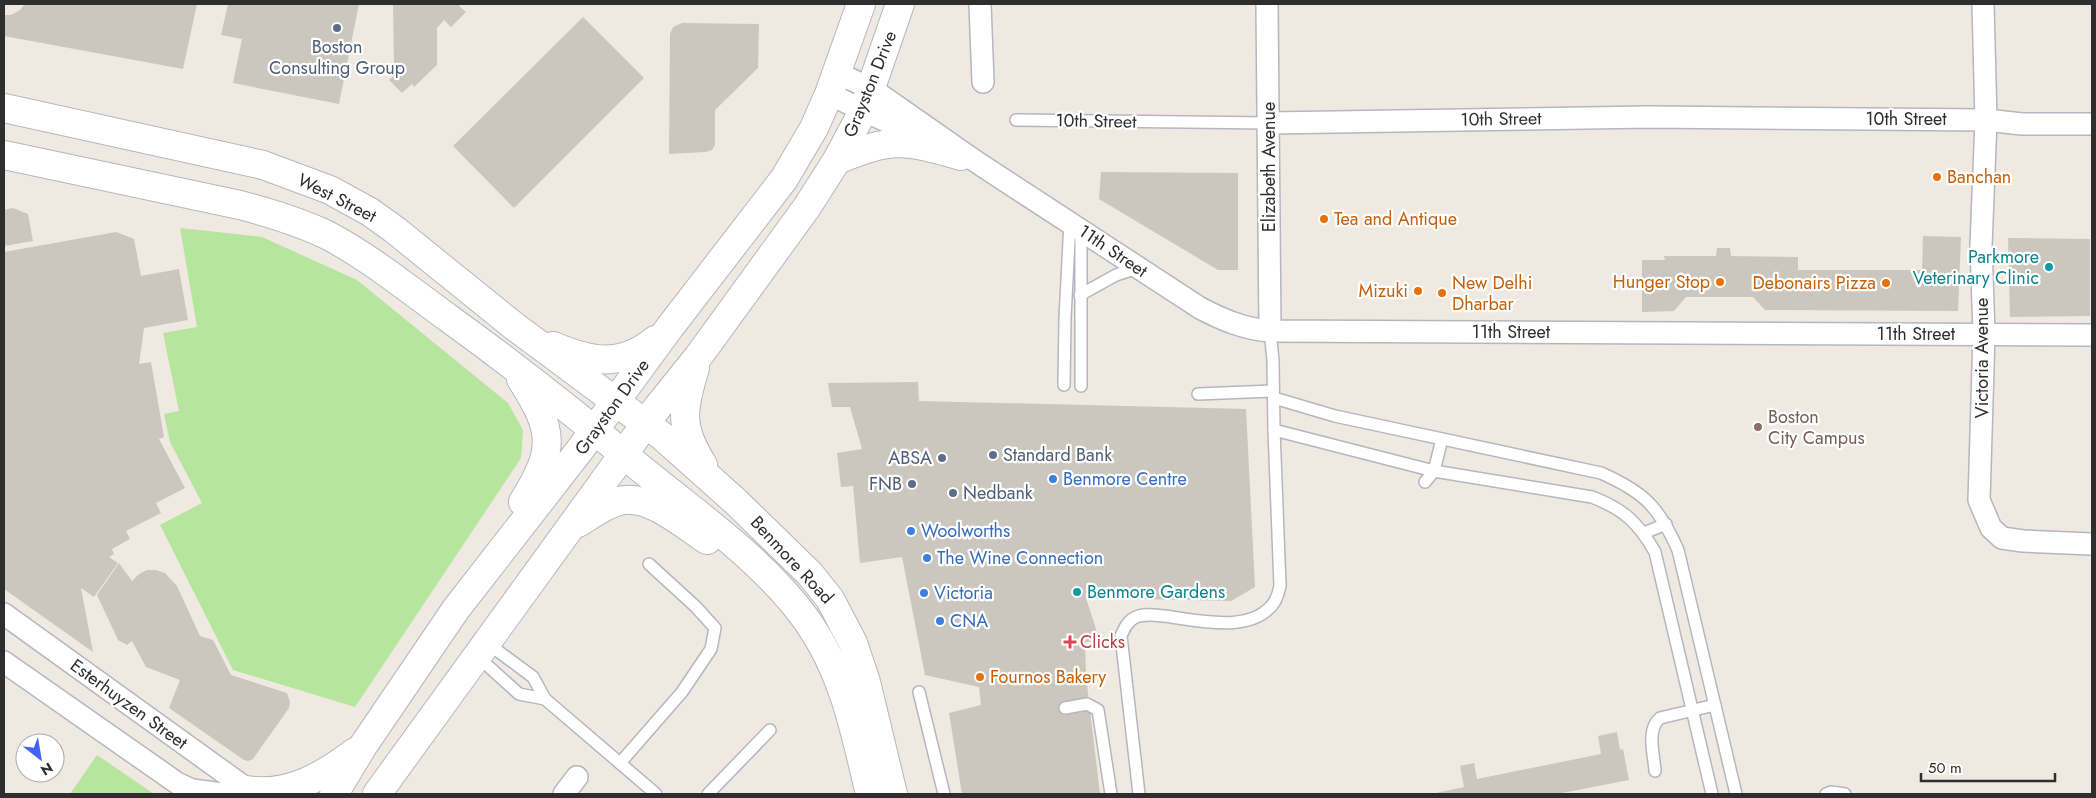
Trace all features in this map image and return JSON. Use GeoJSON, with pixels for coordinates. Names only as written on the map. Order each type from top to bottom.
{"type":"FeatureCollection","features":[{"type":"Feature","properties":{"kind":"main road","name":"Grayston Drive"},"geometry":{"type":"LineString","coordinates":[[334,794],[363,746],[456,609],[595,430],[670,327],[774,194],[809,137],[833,84],[861,4]]}},
{"type":"Feature","properties":{"kind":"main road","name":"Grayston Drive"},"geometry":{"type":"LineString","coordinates":[[378,794],[645,424],[698,357],[807,208],[837,160],[867,100],[900,4]]}},
{"type":"Feature","properties":{"kind":"main road","name":"West Street"},"geometry":{"type":"LineString","coordinates":[[4,108],[249,161],[283,171],[322,186],[364,209],[395,230],[514,326],[645,424]]}},
{"type":"Feature","properties":{"kind":"main road"},"geometry":{"type":"LineString","coordinates":[[837,160],[868,148],[896,142],[922,145],[970,159]]}},
{"type":"Feature","properties":{"kind":"main road"},"geometry":{"type":"LineString","coordinates":[[4,155],[240,205],[277,215],[314,229],[365,258],[513,365],[595,430]]}},
{"type":"Feature","properties":{"kind":"main road"},"geometry":{"type":"LineString","coordinates":[[514,326],[563,350],[602,361],[620,359],[634,354],[651,344],[670,327]]}},
{"type":"Feature","properties":{"kind":"main road"},"geometry":{"type":"LineString","coordinates":[[698,357],[686,396],[685,424],[690,441],[712,480]]}},
{"type":"Feature","properties":{"kind":"main road"},"geometry":{"type":"LineString","coordinates":[[456,609],[531,488],[545,459],[548,446],[543,420],[513,365]]}},
{"type":"Feature","properties":{"kind":"main road","name":"Benmore Road"},"geometry":{"type":"LineString","coordinates":[[645,424],[662,436],[712,480],[790,554],[822,588],[840,614],[866,682],[894,794]]}},
{"type":"Feature","properties":{"kind":"main road","name":"Benmore Road"},"geometry":{"type":"LineString","coordinates":[[595,430],[705,518],[778,586],[794,604],[816,635],[838,677],[849,707],[870,794]]}},
{"type":"Feature","properties":{"kind":"main road"},"geometry":{"type":"LineString","coordinates":[[567,532],[604,506],[627,499],[640,500],[657,507],[778,586]]}},
{"type":"Feature","properties":{"kind":"main road"},"geometry":{"type":"LineString","coordinates":[[241,793],[274,792],[302,784],[334,767],[363,746]]}},
{"type":"Feature","properties":{"kind":"street"},"geometry":{"type":"LineString","coordinates":[[980,4],[983,82]]}},
{"type":"Feature","properties":{"kind":"street","name":"Elizabeth Avenue"},"geometry":{"type":"LineString","coordinates":[[1267,4],[1270,331]]}},
{"type":"Feature","properties":{"kind":"street","name":"Victoria Avenue"},"geometry":{"type":"LineString","coordinates":[[1983,4],[1986,120],[1980,246],[1984,334],[1979,500],[1985,517],[2002,538],[2023,541],[2092,544]]}},
{"type":"Feature","properties":{"kind":"street","name":"11th Street"},"geometry":{"type":"LineString","coordinates":[[833,84],[867,100],[970,159],[1200,308],[1243,328],[1270,331],[2092,336]]}},
{"type":"Feature","properties":{"kind":"street","name":"10th Street"},"geometry":{"type":"LineString","coordinates":[[1269,123],[1649,117],[1986,120],[2022,124],[2092,124]]}},
{"type":"Feature","properties":{"kind":"street","name":"Esterhuyzen Street"},"geometry":{"type":"LineString","coordinates":[[4,614],[241,793]]}},
{"type":"Feature","properties":{"kind":"street","name":"Esterhuyzen Street"},"geometry":{"type":"LineString","coordinates":[[4,662],[177,783],[192,790],[241,793]]}},
{"type":"Feature","properties":{"kind":"street"},"geometry":{"type":"LineString","coordinates":[[564,794],[577,777]]}},
{"type":"Feature","properties":{"kind":"lane","name":"10th Street"},"geometry":{"type":"LineString","coordinates":[[1016,120],[1269,123]]}},
{"type":"Feature","properties":{"kind":"lane"},"geometry":{"type":"LineString","coordinates":[[1076,226],[1082,332],[1080,386]]}},
{"type":"Feature","properties":{"kind":"lane"},"geometry":{"type":"LineString","coordinates":[[1064,385],[1065,318],[1076,226]]}},
{"type":"Feature","properties":{"kind":"lane"},"geometry":{"type":"LineString","coordinates":[[1080,295],[1116,275],[1137,268]]}},
{"type":"Feature","properties":{"kind":"lane"},"geometry":{"type":"LineString","coordinates":[[1139,794],[1120,636],[1126,625],[1135,617],[1148,615],[1226,623],[1250,620],[1263,613],[1275,601],[1280,586],[1274,430],[1274,360],[1270,331]]}},
{"type":"Feature","properties":{"kind":"lane"},"geometry":{"type":"LineString","coordinates":[[1198,394],[1274,394],[1335,416],[1601,472],[1627,484],[1649,502],[1666,524],[1678,550],[1736,794]]}},
{"type":"Feature","properties":{"kind":"lane"},"geometry":{"type":"LineString","coordinates":[[1274,430],[1434,471],[1592,497],[1612,505],[1624,513],[1644,533],[1655,552],[1712,794]]}},
{"type":"Feature","properties":{"kind":"lane"},"geometry":{"type":"LineString","coordinates":[[1425,482],[1434,471],[1442,439]]}},
{"type":"Feature","properties":{"kind":"lane"},"geometry":{"type":"LineString","coordinates":[[1644,533],[1666,524]]}},
{"type":"Feature","properties":{"kind":"lane"},"geometry":{"type":"LineString","coordinates":[[620,763],[682,692],[711,649],[715,628],[696,607],[649,564]]}},
{"type":"Feature","properties":{"kind":"lane"},"geometry":{"type":"LineString","coordinates":[[481,650],[533,677],[545,699],[656,794]]}},
{"type":"Feature","properties":{"kind":"lane"},"geometry":{"type":"LineString","coordinates":[[481,650],[519,694],[545,699]]}},
{"type":"Feature","properties":{"kind":"lane"},"geometry":{"type":"LineString","coordinates":[[919,692],[944,794]]}},
{"type":"Feature","properties":{"kind":"lane"},"geometry":{"type":"LineString","coordinates":[[1065,708],[1088,704],[1098,710],[1111,794]]}},
{"type":"Feature","properties":{"kind":"lane"},"geometry":{"type":"LineString","coordinates":[[1655,771],[1652,729],[1656,722],[1660,718],[1715,705]]}},
{"type":"Feature","properties":{"kind":"lane"},"geometry":{"type":"LineString","coordinates":[[708,794],[770,730]]}},
{"type":"Feature","properties":{"kind":"lane"},"geometry":{"type":"LineString","coordinates":[[1826,794],[1831,792],[1845,794]]}},
{"type":"Feature","properties":{"kind":"green space"},"geometry":{"type":"Polygon","coordinates":[[[180,228],[262,237],[357,280],[508,403],[523,430],[521,458],[355,707],[233,670],[160,525],[202,503],[170,442],[164,414],[179,411],[163,333],[197,327],[180,228]]]}},
{"type":"Feature","properties":{"kind":"green space"},"geometry":{"type":"Polygon","coordinates":[[[97,755],[154,794],[70,794],[97,755]]]}},
{"type":"Feature","properties":{"kind":"building"},"geometry":{"type":"Polygon","coordinates":[[[25,4],[197,4],[183,69],[4,36],[4,15],[11,15],[20,10],[25,4]]]}},
{"type":"Feature","properties":{"kind":"building"},"geometry":{"type":"Polygon","coordinates":[[[228,4],[359,4],[339,104],[233,83],[242,39],[221,35],[228,4]]]}},
{"type":"Feature","properties":{"kind":"building"},"geometry":{"type":"Polygon","coordinates":[[[393,4],[461,4],[459,6],[466,12],[451,27],[444,20],[437,28],[437,65],[414,87],[412,84],[402,93],[389,80],[398,71],[394,67],[393,4]]]}},
{"type":"Feature","properties":{"kind":"building"},"geometry":{"type":"Polygon","coordinates":[[[583,17],[644,78],[514,208],[453,146],[583,17]]]}},
{"type":"Feature","properties":{"kind":"building"},"geometry":{"type":"Polygon","coordinates":[[[682,23],[759,24],[758,68],[715,110],[715,145],[712,150],[669,154],[670,34],[673,27],[682,23]]]}},
{"type":"Feature","properties":{"kind":"building"},"geometry":{"type":"Polygon","coordinates":[[[1101,172],[1238,173],[1238,270],[1218,270],[1099,199],[1101,172]]]}},
{"type":"Feature","properties":{"kind":"building"},"geometry":{"type":"Polygon","coordinates":[[[13,208],[28,214],[33,241],[4,246],[4,210],[13,208]]]}},
{"type":"Feature","properties":{"kind":"building"},"geometry":{"type":"Polygon","coordinates":[[[116,232],[134,239],[141,276],[179,269],[188,320],[144,328],[139,364],[151,362],[164,437],[159,439],[185,488],[156,503],[161,513],[126,531],[130,539],[112,549],[114,554],[109,557],[118,563],[94,597],[81,588],[93,652],[4,589],[4,252],[116,232]]]}},
{"type":"Feature","properties":{"kind":"building"},"geometry":{"type":"Polygon","coordinates":[[[1923,236],[1961,237],[1958,311],[1765,310],[1753,297],[1686,297],[1674,311],[1642,312],[1642,260],[1665,260],[1664,256],[1716,256],[1717,248],[1730,248],[1731,256],[1798,257],[1798,270],[1922,270],[1923,236]]]}},
{"type":"Feature","properties":{"kind":"building","name":"Parkmore Veterinary Clinic"},"geometry":{"type":"Polygon","coordinates":[[[2008,238],[2090,239],[2090,316],[2010,317],[2008,238]]]}},
{"type":"Feature","properties":{"kind":"building","name":"Benmore Gardens"},"geometry":{"type":"Polygon","coordinates":[[[918,382],[919,401],[1246,409],[1255,587],[1231,601],[1086,598],[1100,641],[1085,642],[1086,676],[1100,794],[962,794],[949,713],[981,705],[979,687],[925,675],[902,557],[860,563],[853,486],[841,487],[837,453],[862,449],[850,407],[832,407],[828,383],[918,382]]]}},
{"type":"Feature","properties":{"kind":"building"},"geometry":{"type":"Polygon","coordinates":[[[119,563],[132,581],[139,574],[147,570],[165,573],[177,586],[200,636],[213,640],[231,675],[287,693],[290,702],[289,708],[253,759],[244,760],[169,708],[180,680],[146,667],[132,641],[127,645],[118,640],[97,595],[119,563]]]}},
{"type":"Feature","properties":{"kind":"building"},"geometry":{"type":"Polygon","coordinates":[[[1617,732],[1620,750],[1623,749],[1629,780],[1557,794],[1431,794],[1464,787],[1460,766],[1474,763],[1477,779],[1601,754],[1598,736],[1617,732]]]}},
{"type":"Feature","properties":{"kind":"place","name":"Boston Consulting Group"},"geometry":{"type":"Point","coordinates":[337,28]}},
{"type":"Feature","properties":{"kind":"place","name":"Banchan"},"geometry":{"type":"Point","coordinates":[1937,177]}},
{"type":"Feature","properties":{"kind":"place","name":"Tea and Antique"},"geometry":{"type":"Point","coordinates":[1324,219]}},
{"type":"Feature","properties":{"kind":"place","name":"Parkmore Veterinary Clinic"},"geometry":{"type":"Point","coordinates":[2049,267]}},
{"type":"Feature","properties":{"kind":"place","name":"Hunger Stop"},"geometry":{"type":"Point","coordinates":[1720,282]}},
{"type":"Feature","properties":{"kind":"place","name":"Debonairs Pizza"},"geometry":{"type":"Point","coordinates":[1886,283]}},
{"type":"Feature","properties":{"kind":"place","name":"Mizuki"},"geometry":{"type":"Point","coordinates":[1418,291]}},
{"type":"Feature","properties":{"kind":"place","name":"New Delhi Dharbar"},"geometry":{"type":"Point","coordinates":[1442,293]}},
{"type":"Feature","properties":{"kind":"place","name":"Boston City Campus"},"geometry":{"type":"Point","coordinates":[1758,427]}},
{"type":"Feature","properties":{"kind":"place","name":"Standard Bank"},"geometry":{"type":"Point","coordinates":[993,455]}},
{"type":"Feature","properties":{"kind":"place","name":"ABSA"},"geometry":{"type":"Point","coordinates":[942,458]}},
{"type":"Feature","properties":{"kind":"place","name":"Benmore Centre"},"geometry":{"type":"Point","coordinates":[1053,479]}},
{"type":"Feature","properties":{"kind":"place","name":"FNB"},"geometry":{"type":"Point","coordinates":[912,484]}},
{"type":"Feature","properties":{"kind":"place","name":"Nedbank"},"geometry":{"type":"Point","coordinates":[953,493]}},
{"type":"Feature","properties":{"kind":"place","name":"Woolworths"},"geometry":{"type":"Point","coordinates":[911,531]}},
{"type":"Feature","properties":{"kind":"place","name":"The Wine Connection"},"geometry":{"type":"Point","coordinates":[927,558]}},
{"type":"Feature","properties":{"kind":"place","name":"Benmore Gardens"},"geometry":{"type":"Point","coordinates":[1077,592]}},
{"type":"Feature","properties":{"kind":"place","name":"Victoria"},"geometry":{"type":"Point","coordinates":[924,593]}},
{"type":"Feature","properties":{"kind":"place","name":"CNA"},"geometry":{"type":"Point","coordinates":[940,621]}},
{"type":"Feature","properties":{"kind":"place","name":"Clicks"},"geometry":{"type":"Point","coordinates":[1070,642]}},
{"type":"Feature","properties":{"kind":"place","name":"Fournos Bakery"},"geometry":{"type":"Point","coordinates":[980,677]}}]}
